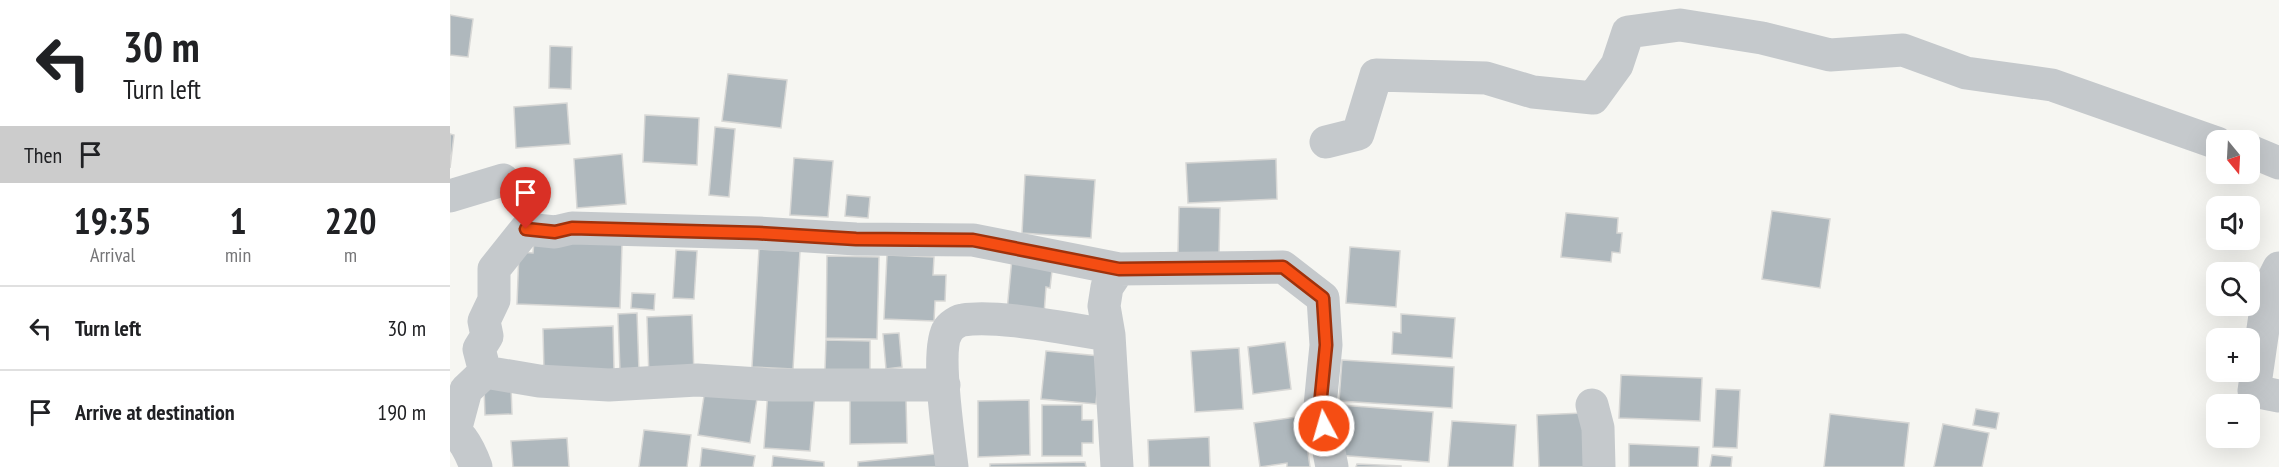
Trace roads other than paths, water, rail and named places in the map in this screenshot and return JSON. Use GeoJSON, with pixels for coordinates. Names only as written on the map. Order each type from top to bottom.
{"type":"FeatureCollection","features":[{"type":"Feature","properties":{"kind":"street"},"geometry":{"type":"LineString","coordinates":[[1326,142],[1358,134],[1376,75],[1486,78],[1533,92],[1593,98],[1617,64],[1628,32],[1680,25],[1762,38],[1830,55],[1903,50],[1966,73],[2052,85],[2206,139]]}},
{"type":"Feature","properties":{"kind":"street"},"geometry":{"type":"LineString","coordinates":[[2260,154],[2279,163]]}},
{"type":"Feature","properties":{"kind":"street"},"geometry":{"type":"LineString","coordinates":[[450,196],[503,180]]}},
{"type":"Feature","properties":{"kind":"street"},"geometry":{"type":"LineString","coordinates":[[485,372],[479,349],[487,336],[484,321],[494,300],[494,270],[526,229],[555,232],[572,228],[758,233],[856,239],[973,240],[1119,269],[1283,267],[1323,298],[1326,345],[1320,406],[1332,467]]}},
{"type":"Feature","properties":{"kind":"street"},"geometry":{"type":"LineString","coordinates":[[2279,268],[2269,288],[2254,391],[2279,396]]}},
{"type":"Feature","properties":{"kind":"street"},"geometry":{"type":"LineString","coordinates":[[1117,467],[1109,336],[1104,306],[1107,288],[1119,269]]}},
{"type":"Feature","properties":{"kind":"street"},"geometry":{"type":"LineString","coordinates":[[952,467],[944,385],[943,345],[948,330],[961,320],[997,320],[1109,336]]}},
{"type":"Feature","properties":{"kind":"street"},"geometry":{"type":"LineString","coordinates":[[485,372],[539,381],[609,385],[698,380],[773,385],[944,385]]}},
{"type":"Feature","properties":{"kind":"street"},"geometry":{"type":"LineString","coordinates":[[476,467],[453,430],[466,390],[485,372]]}},
{"type":"Feature","properties":{"kind":"street"},"geometry":{"type":"LineString","coordinates":[[1592,405],[1598,428],[1599,467]]}}]}
